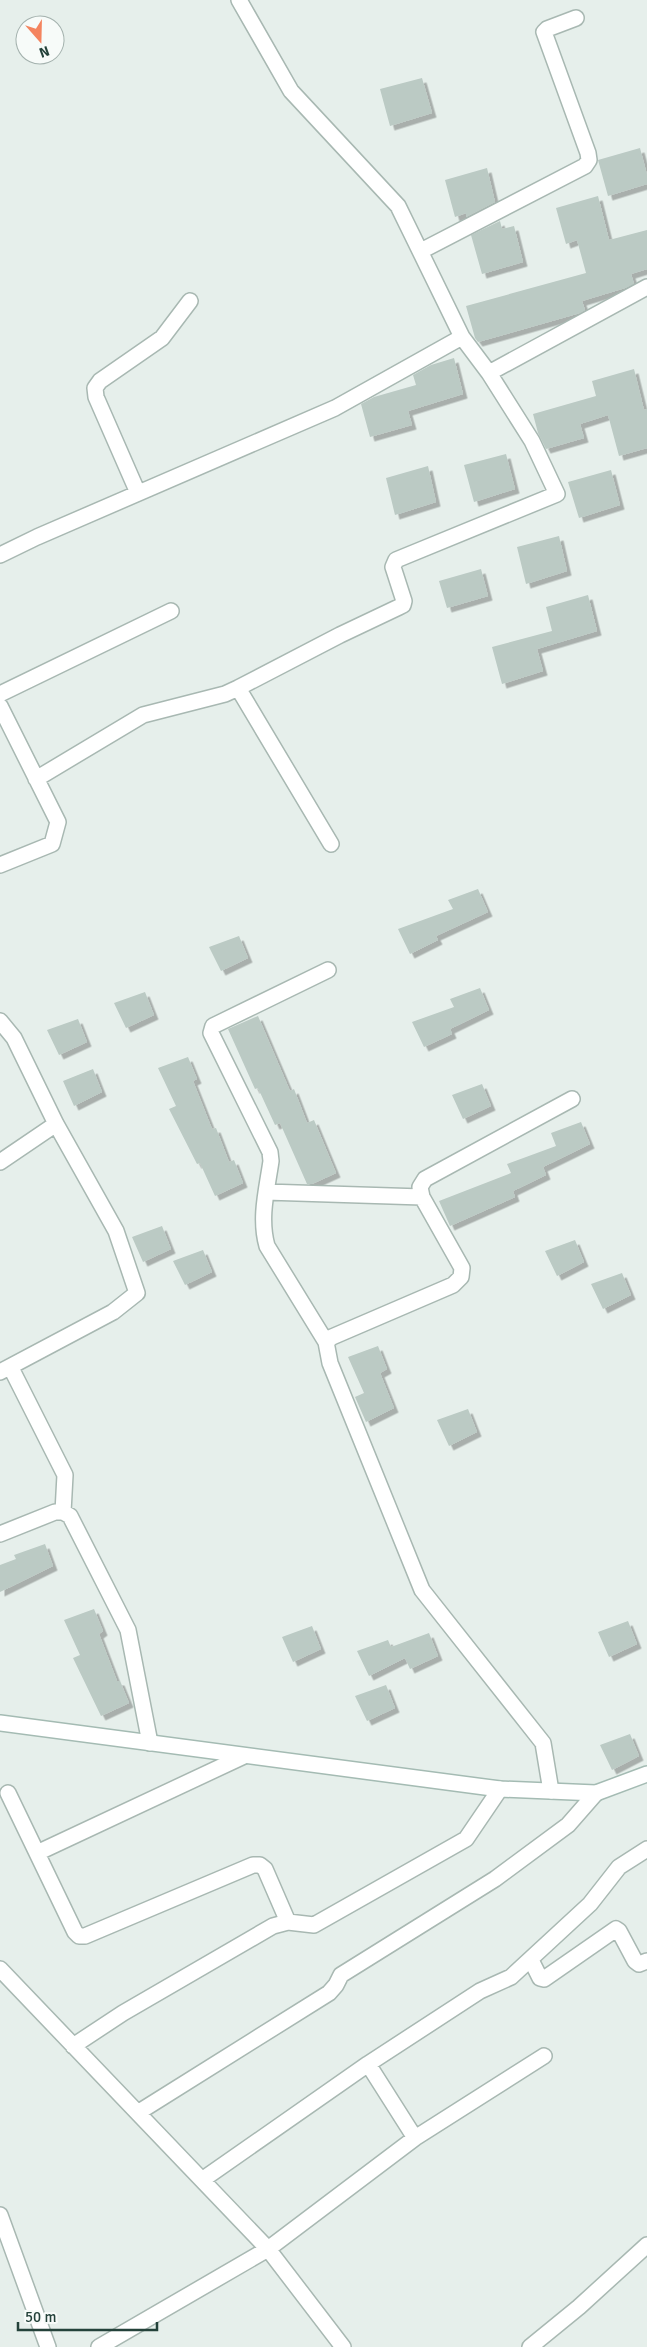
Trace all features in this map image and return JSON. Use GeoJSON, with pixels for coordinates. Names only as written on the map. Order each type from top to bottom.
{"type":"FeatureCollection","features":[{"type":"Feature","properties":{"kind":"street"},"geometry":{"type":"LineString","coordinates":[[36,779],[143,715],[225,694],[340,635],[404,605],[393,567],[396,560],[557,494],[532,441],[489,373],[462,337],[398,206],[291,91],[239,0]]}},
{"type":"Feature","properties":{"kind":"street"},"geometry":{"type":"LineString","coordinates":[[420,251],[585,166],[589,160],[588,153],[544,32],[547,29],[576,18]]}},
{"type":"Feature","properties":{"kind":"street"},"geometry":{"type":"LineString","coordinates":[[489,373],[647,287]]}},
{"type":"Feature","properties":{"kind":"street"},"geometry":{"type":"LineString","coordinates":[[138,493],[96,397],[95,388],[100,381],[162,338],[190,301]]}},
{"type":"Feature","properties":{"kind":"street"},"geometry":{"type":"LineString","coordinates":[[0,555],[37,537],[335,408],[462,337]]}},
{"type":"Feature","properties":{"kind":"street"},"geometry":{"type":"LineString","coordinates":[[0,694],[171,610]]}},
{"type":"Feature","properties":{"kind":"street"},"geometry":{"type":"LineString","coordinates":[[238,688],[331,844]]}},
{"type":"Feature","properties":{"kind":"street"},"geometry":{"type":"LineString","coordinates":[[0,706],[58,822],[52,844],[0,865]]}},
{"type":"Feature","properties":{"kind":"street"},"geometry":{"type":"LineString","coordinates":[[328,970],[213,1026],[211,1033],[270,1152],[271,1161],[263,1231],[267,1246],[326,1342],[330,1363],[422,1590],[542,1743],[550,1791]]}},
{"type":"Feature","properties":{"kind":"street"},"geometry":{"type":"LineString","coordinates":[[0,1021],[14,1038],[56,1124],[116,1231],[137,1293],[113,1312],[5,1370],[65,1475],[63,1512]]}},
{"type":"Feature","properties":{"kind":"street"},"geometry":{"type":"LineString","coordinates":[[326,1342],[332,1337],[453,1285],[462,1278],[462,1268],[422,1197],[420,1188],[425,1180],[572,1100]]}},
{"type":"Feature","properties":{"kind":"street"},"geometry":{"type":"LineString","coordinates":[[0,1162],[56,1124]]}},
{"type":"Feature","properties":{"kind":"street"},"geometry":{"type":"LineString","coordinates":[[266,1192],[422,1197]]}},
{"type":"Feature","properties":{"kind":"street"},"geometry":{"type":"LineString","coordinates":[[0,1534],[55,1512],[63,1512],[70,1516],[128,1630],[150,1743]]}},
{"type":"Feature","properties":{"kind":"street"},"geometry":{"type":"LineString","coordinates":[[0,1723],[500,1789],[596,1793],[647,1774]]}},
{"type":"Feature","properties":{"kind":"street"},"geometry":{"type":"LineString","coordinates":[[37,1854],[244,1756]]}},
{"type":"Feature","properties":{"kind":"street"},"geometry":{"type":"LineString","coordinates":[[73,2046],[123,2013],[273,1926],[288,1922],[314,1925],[466,1839],[500,1789]]}},
{"type":"Feature","properties":{"kind":"street"},"geometry":{"type":"LineString","coordinates":[[8,1793],[75,1932],[79,1936],[85,1936],[253,1865],[260,1865],[265,1869],[288,1922]]}},
{"type":"Feature","properties":{"kind":"street"},"geometry":{"type":"LineString","coordinates":[[139,2112],[329,1993],[336,1985],[341,1974],[495,1879],[568,1825],[596,1793]]}},
{"type":"Feature","properties":{"kind":"street"},"geometry":{"type":"LineString","coordinates":[[202,2180],[368,2064],[480,1991],[511,1978],[590,1904],[619,1867],[647,1849]]}},
{"type":"Feature","properties":{"kind":"street"},"geometry":{"type":"LineString","coordinates":[[531,1960],[540,1978],[544,1979],[616,1929],[619,1931],[635,1961],[639,1964],[647,1961]]}},
{"type":"Feature","properties":{"kind":"street"},"geometry":{"type":"LineString","coordinates":[[0,1969],[139,2112],[268,2249],[343,2347]]}},
{"type":"Feature","properties":{"kind":"street"},"geometry":{"type":"LineString","coordinates":[[99,2347],[268,2249],[415,2138],[544,2056]]}},
{"type":"Feature","properties":{"kind":"street"},"geometry":{"type":"LineString","coordinates":[[368,2064],[415,2138]]}},
{"type":"Feature","properties":{"kind":"street"},"geometry":{"type":"LineString","coordinates":[[0,2215],[48,2347]]}},
{"type":"Feature","properties":{"kind":"street"},"geometry":{"type":"LineString","coordinates":[[530,2347],[579,2307],[647,2245]]}},
{"type":"Feature","properties":{"kind":"building"},"geometry":{"type":"Polygon","coordinates":[[[422,78],[432,113],[390,126],[380,89],[422,78]]]}},
{"type":"Feature","properties":{"kind":"building"},"geometry":{"type":"Polygon","coordinates":[[[640,148],[647,175],[647,184],[608,196],[598,160],[640,148]]]}},
{"type":"Feature","properties":{"kind":"building"},"geometry":{"type":"Polygon","coordinates":[[[487,168],[495,202],[466,217],[466,213],[455,217],[445,180],[487,168]]]}},
{"type":"Feature","properties":{"kind":"building"},"geometry":{"type":"Polygon","coordinates":[[[598,196],[609,240],[647,230],[647,269],[631,274],[634,284],[582,301],[585,310],[580,313],[478,342],[475,338],[466,306],[586,273],[577,240],[566,244],[556,208],[598,196]]]}},
{"type":"Feature","properties":{"kind":"building"},"geometry":{"type":"Polygon","coordinates":[[[500,221],[502,229],[514,226],[523,262],[482,274],[471,235],[500,221]]]}},
{"type":"Feature","properties":{"kind":"building"},"geometry":{"type":"Polygon","coordinates":[[[454,358],[463,394],[408,411],[412,425],[370,437],[361,404],[374,397],[416,385],[413,375],[431,365],[454,358]]]}},
{"type":"Feature","properties":{"kind":"building"},"geometry":{"type":"Polygon","coordinates":[[[634,369],[644,410],[647,409],[647,448],[619,456],[608,415],[580,424],[584,438],[546,449],[538,433],[533,414],[596,396],[592,381],[634,369]]]}},
{"type":"Feature","properties":{"kind":"building"},"geometry":{"type":"Polygon","coordinates":[[[506,454],[515,489],[474,502],[464,465],[506,454]]]}},
{"type":"Feature","properties":{"kind":"building"},"geometry":{"type":"Polygon","coordinates":[[[428,466],[436,502],[395,515],[386,478],[428,466]]]}},
{"type":"Feature","properties":{"kind":"building"},"geometry":{"type":"Polygon","coordinates":[[[611,470],[620,505],[579,518],[568,482],[611,470]]]}},
{"type":"Feature","properties":{"kind":"building"},"geometry":{"type":"Polygon","coordinates":[[[559,536],[567,571],[526,584],[517,547],[559,536]]]}},
{"type":"Feature","properties":{"kind":"building"},"geometry":{"type":"Polygon","coordinates":[[[481,569],[488,596],[447,608],[439,581],[481,569]]]}},
{"type":"Feature","properties":{"kind":"building"},"geometry":{"type":"Polygon","coordinates":[[[588,595],[597,631],[537,649],[543,671],[502,684],[492,647],[552,631],[546,607],[588,595]]]}},
{"type":"Feature","properties":{"kind":"building"},"geometry":{"type":"Polygon","coordinates":[[[478,889],[488,912],[436,936],[438,940],[410,954],[398,929],[453,909],[448,900],[478,889]]]}},
{"type":"Feature","properties":{"kind":"building"},"geometry":{"type":"Polygon","coordinates":[[[239,936],[248,958],[221,971],[209,947],[239,936]]]}},
{"type":"Feature","properties":{"kind":"building"},"geometry":{"type":"Polygon","coordinates":[[[480,988],[489,1010],[450,1029],[452,1034],[424,1047],[412,1022],[454,1007],[450,999],[480,988]]]}},
{"type":"Feature","properties":{"kind":"building"},"geometry":{"type":"Polygon","coordinates":[[[145,992],[154,1015],[126,1028],[114,1003],[145,992]]]}},
{"type":"Feature","properties":{"kind":"building"},"geometry":{"type":"Polygon","coordinates":[[[258,1016],[290,1091],[294,1089],[307,1123],[314,1120],[336,1173],[312,1184],[307,1184],[280,1123],[275,1125],[258,1088],[255,1089],[228,1029],[258,1016]]]}},
{"type":"Feature","properties":{"kind":"building"},"geometry":{"type":"Polygon","coordinates":[[[78,1019],[87,1042],[59,1055],[47,1030],[78,1019]]]}},
{"type":"Feature","properties":{"kind":"building"},"geometry":{"type":"Polygon","coordinates":[[[188,1057],[197,1079],[193,1081],[212,1129],[216,1128],[229,1162],[234,1160],[243,1183],[215,1196],[200,1163],[197,1164],[169,1109],[176,1106],[158,1068],[188,1057]]]}},
{"type":"Feature","properties":{"kind":"building"},"geometry":{"type":"Polygon","coordinates":[[[93,1069],[102,1092],[74,1106],[63,1081],[93,1069]]]}},
{"type":"Feature","properties":{"kind":"building"},"geometry":{"type":"Polygon","coordinates":[[[482,1084],[491,1106],[463,1119],[452,1095],[482,1084]]]}},
{"type":"Feature","properties":{"kind":"building"},"geometry":{"type":"Polygon","coordinates":[[[581,1122],[590,1144],[543,1167],[546,1175],[513,1191],[515,1197],[450,1226],[439,1201],[511,1173],[507,1164],[556,1146],[551,1133],[581,1122]]]}},
{"type":"Feature","properties":{"kind":"building"},"geometry":{"type":"Polygon","coordinates":[[[162,1226],[171,1249],[143,1262],[132,1237],[162,1226]]]}},
{"type":"Feature","properties":{"kind":"building"},"geometry":{"type":"Polygon","coordinates":[[[575,1240],[584,1262],[557,1276],[545,1251],[575,1240]]]}},
{"type":"Feature","properties":{"kind":"building"},"geometry":{"type":"Polygon","coordinates":[[[203,1250],[212,1272],[185,1285],[173,1261],[203,1250]]]}},
{"type":"Feature","properties":{"kind":"building"},"geometry":{"type":"Polygon","coordinates":[[[622,1273],[631,1295],[603,1309],[591,1284],[622,1273]]]}},
{"type":"Feature","properties":{"kind":"building"},"geometry":{"type":"Polygon","coordinates":[[[378,1346],[387,1369],[380,1373],[394,1408],[366,1422],[355,1397],[364,1393],[348,1357],[378,1346]]]}},
{"type":"Feature","properties":{"kind":"building"},"geometry":{"type":"Polygon","coordinates":[[[468,1409],[477,1432],[449,1446],[437,1420],[468,1409]]]}},
{"type":"Feature","properties":{"kind":"building"},"geometry":{"type":"Polygon","coordinates":[[[45,1544],[53,1566],[0,1592],[0,1565],[16,1559],[14,1555],[45,1544]]]}},
{"type":"Feature","properties":{"kind":"building"},"geometry":{"type":"Polygon","coordinates":[[[94,1609],[103,1631],[99,1634],[117,1681],[120,1681],[129,1703],[101,1716],[73,1658],[80,1655],[64,1620],[94,1609]]]}},
{"type":"Feature","properties":{"kind":"building"},"geometry":{"type":"Polygon","coordinates":[[[628,1621],[637,1644],[609,1657],[598,1632],[628,1621]]]}},
{"type":"Feature","properties":{"kind":"building"},"geometry":{"type":"Polygon","coordinates":[[[312,1626],[321,1649],[293,1662],[282,1637],[312,1626]]]}},
{"type":"Feature","properties":{"kind":"building"},"geometry":{"type":"Polygon","coordinates":[[[429,1633],[438,1656],[410,1669],[405,1658],[369,1676],[357,1651],[388,1640],[391,1647],[429,1633]]]}},
{"type":"Feature","properties":{"kind":"building"},"geometry":{"type":"Polygon","coordinates":[[[386,1685],[395,1708],[367,1721],[355,1696],[386,1685]]]}},
{"type":"Feature","properties":{"kind":"building"},"geometry":{"type":"Polygon","coordinates":[[[630,1734],[639,1756],[612,1770],[600,1745],[630,1734]]]}}]}
